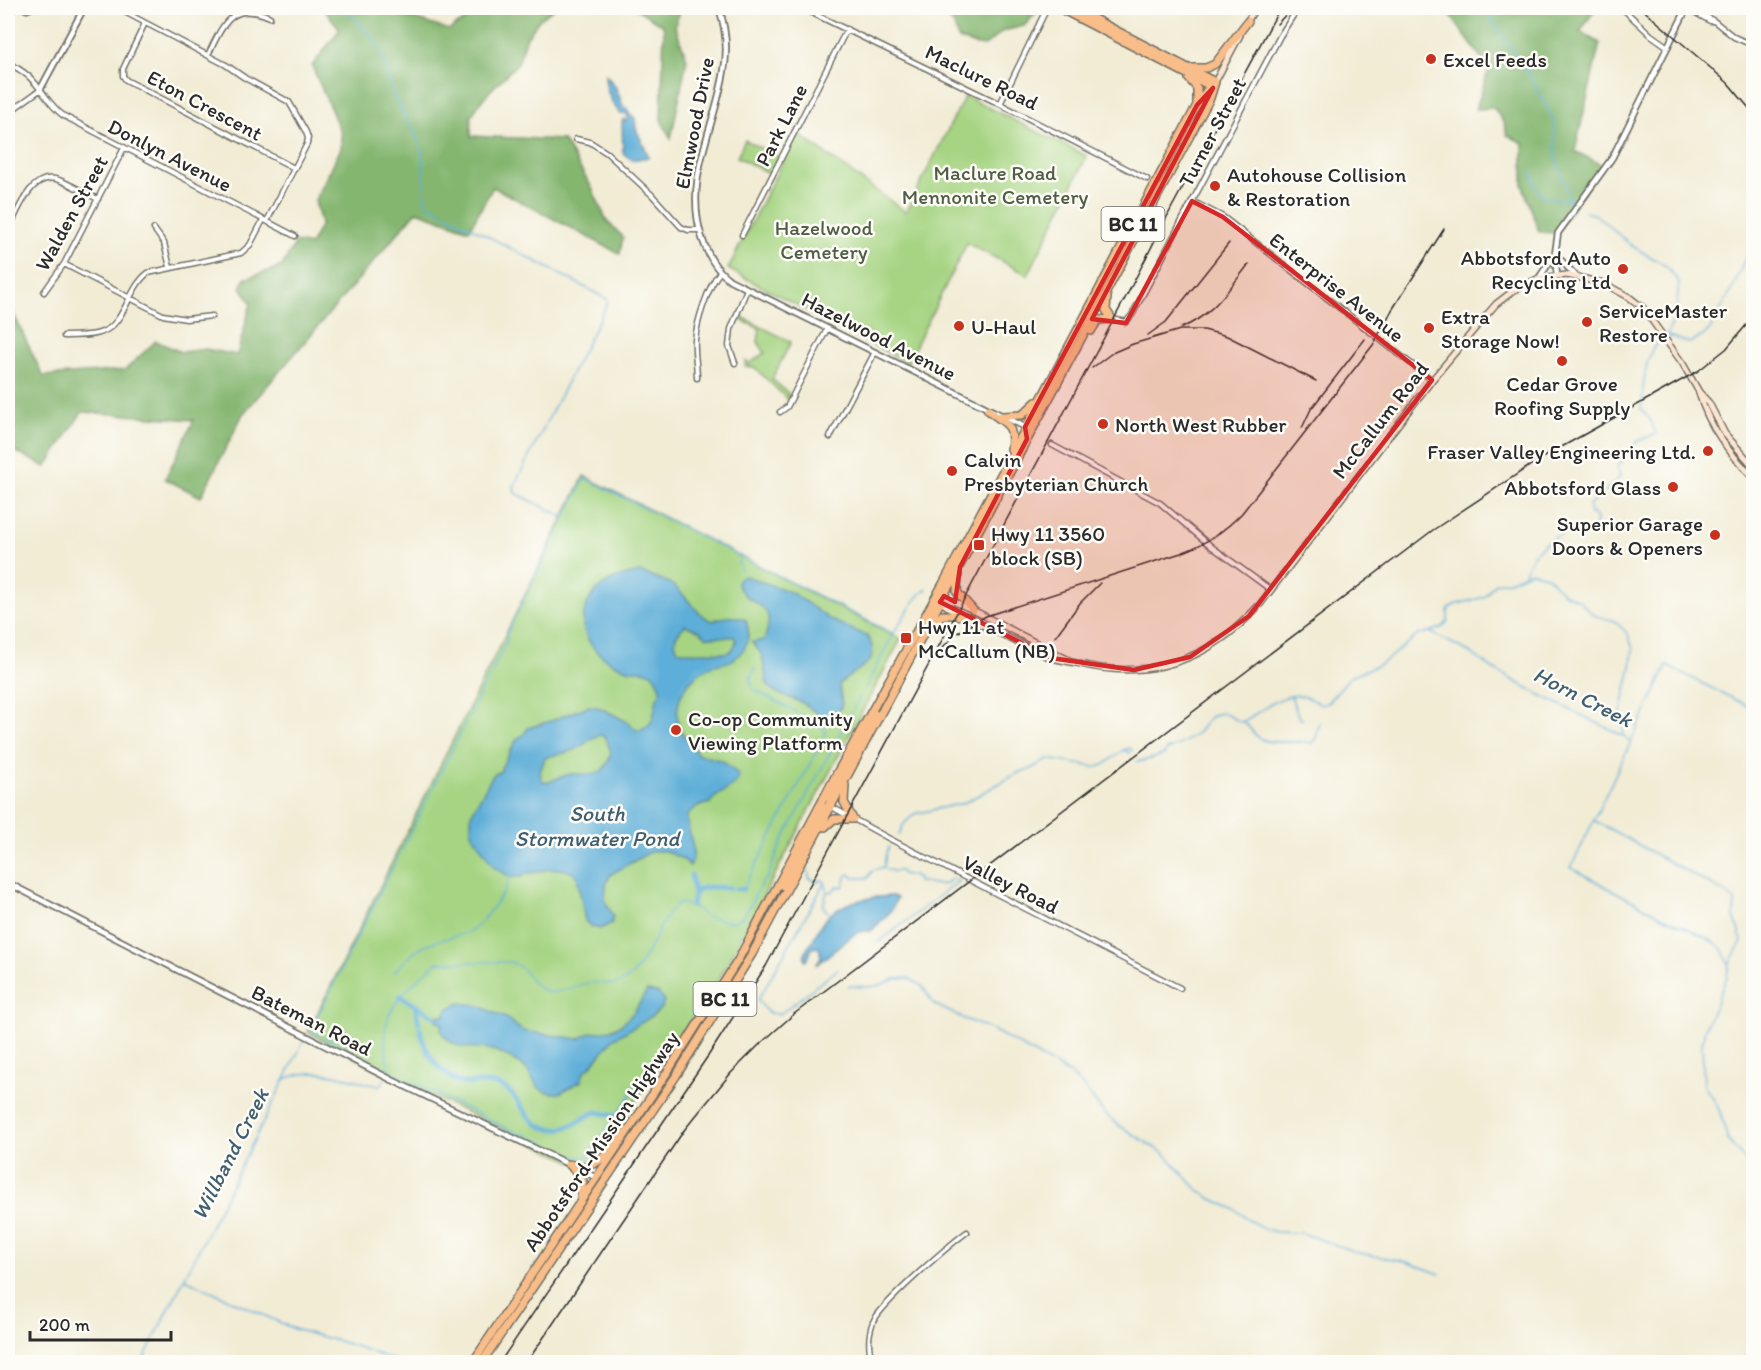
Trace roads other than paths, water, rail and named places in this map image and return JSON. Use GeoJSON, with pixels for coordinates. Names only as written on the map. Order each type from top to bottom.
{"type":"FeatureCollection","features":[{"type":"Feature","properties":{"kind":"highway"},"geometry":{"type":"LineString","coordinates":[[1059,8],[1214,82]]}},
{"type":"Feature","properties":{"kind":"highway"},"geometry":{"type":"LineString","coordinates":[[1073,8],[1155,55],[1195,84],[1198,92],[1197,105]]}},
{"type":"Feature","properties":{"kind":"highway"},"geometry":{"type":"LineString","coordinates":[[1155,55],[1192,68],[1210,66],[1217,62],[1248,21]]}},
{"type":"Feature","properties":{"kind":"highway","name":"Abbotsford-Mission Highway"},"geometry":{"type":"LineString","coordinates":[[482,1362],[601,1180],[738,960],[837,773],[960,567],[1197,105],[1214,82]]}},
{"type":"Feature","properties":{"kind":"highway","name":"Abbotsford-Mission Highway"},"geometry":{"type":"LineString","coordinates":[[473,1362],[579,1203],[601,1180],[714,1017],[798,870],[830,806],[890,698],[1025,427],[1045,399],[1113,282],[1214,82]]}},
{"type":"Feature","properties":{"kind":"highway"},"geometry":{"type":"LineString","coordinates":[[1002,416],[1022,415],[1062,384],[1095,323],[1098,320],[1112,319],[1105,304],[1113,282]]}},
{"type":"Feature","properties":{"kind":"highway"},"geometry":{"type":"LineString","coordinates":[[987,410],[1010,426],[1012,436],[1010,455]]}},
{"type":"Feature","properties":{"kind":"highway"},"geometry":{"type":"LineString","coordinates":[[1025,427],[1028,434],[1027,439]]}},
{"type":"Feature","properties":{"kind":"highway"},"geometry":{"type":"LineString","coordinates":[[960,567],[956,583],[957,592],[974,610]]}},
{"type":"Feature","properties":{"kind":"highway"},"geometry":{"type":"LineString","coordinates":[[890,698],[939,617],[956,615],[969,618]]}},
{"type":"Feature","properties":{"kind":"highway"},"geometry":{"type":"LineString","coordinates":[[704,1016],[741,962],[824,810],[830,806],[834,789],[875,714],[884,692]]}},
{"type":"Feature","properties":{"kind":"highway"},"geometry":{"type":"LineString","coordinates":[[849,774],[844,787],[844,798],[853,819]]}},
{"type":"Feature","properties":{"kind":"highway"},"geometry":{"type":"LineString","coordinates":[[798,870],[828,823],[834,819],[853,819]]}},
{"type":"Feature","properties":{"kind":"highway"},"geometry":{"type":"LineString","coordinates":[[568,1164],[587,1166],[605,1157],[648,1095],[670,1068]]}},
{"type":"Feature","properties":{"kind":"highway"},"geometry":{"type":"LineString","coordinates":[[568,1164],[583,1180],[583,1192],[579,1203]]}},
{"type":"Feature","properties":{"kind":"main road"},"geometry":{"type":"LineString","coordinates":[[1214,82],[1255,8]]}},
{"type":"Feature","properties":{"kind":"main road"},"geometry":{"type":"LineString","coordinates":[[1557,276],[1576,276],[1604,283],[1643,308],[1679,357],[1725,434],[1754,467]]}},
{"type":"Feature","properties":{"kind":"main road","name":"McCallum Road"},"geometry":{"type":"LineString","coordinates":[[940,598],[969,618],[1051,658],[1094,668],[1134,670],[1172,664],[1208,648],[1238,627],[1271,590],[1432,380],[1496,304],[1514,291],[1539,278],[1557,276]]}},
{"type":"Feature","properties":{"kind":"main road"},"geometry":{"type":"LineString","coordinates":[[1699,392],[1703,406],[1719,438],[1734,458],[1754,477]]}},
{"type":"Feature","properties":{"kind":"main road","name":"McCallum Road"},"geometry":{"type":"LineString","coordinates":[[940,598],[974,610],[1073,663]]}},
{"type":"Feature","properties":{"kind":"street"},"geometry":{"type":"LineString","coordinates":[[22,8],[27,10],[32,8]]}},
{"type":"Feature","properties":{"kind":"street"},"geometry":{"type":"LineString","coordinates":[[8,113],[40,90],[84,8]]}},
{"type":"Feature","properties":{"kind":"street"},"geometry":{"type":"LineString","coordinates":[[64,336],[98,334],[108,330],[118,318],[142,277],[155,270],[241,253],[250,245],[265,220],[308,138],[289,102],[208,55],[117,8]]}},
{"type":"Feature","properties":{"kind":"street","name":"Elmwood Drive"},"geometry":{"type":"LineString","coordinates":[[719,8],[726,41],[724,71],[700,161],[695,201],[699,230],[707,253],[720,272]]}},
{"type":"Feature","properties":{"kind":"street","name":"Maclure Road"},"geometry":{"type":"LineString","coordinates":[[802,8],[1000,104],[1146,179]]}},
{"type":"Feature","properties":{"kind":"street","name":"Turner Street"},"geometry":{"type":"LineString","coordinates":[[1112,319],[1126,322],[1132,315],[1280,36],[1298,8]]}},
{"type":"Feature","properties":{"kind":"street"},"geometry":{"type":"LineString","coordinates":[[1622,8],[1651,35],[1668,47]]}},
{"type":"Feature","properties":{"kind":"street"},"geometry":{"type":"LineString","coordinates":[[1557,276],[1555,254],[1558,233],[1612,158],[1686,8],[1700,17],[1714,21],[1734,37],[1748,43]]}},
{"type":"Feature","properties":{"kind":"street"},"geometry":{"type":"LineString","coordinates":[[208,55],[224,25],[232,16],[243,11],[256,10],[270,17]]}},
{"type":"Feature","properties":{"kind":"street"},"geometry":{"type":"LineString","coordinates":[[1000,104],[1046,10]]}},
{"type":"Feature","properties":{"kind":"street","name":"Eton Crescent"},"geometry":{"type":"LineString","coordinates":[[146,23],[123,69],[123,76],[126,80],[294,168]]}},
{"type":"Feature","properties":{"kind":"street","name":"Park Lane"},"geometry":{"type":"LineString","coordinates":[[742,235],[847,29]]}},
{"type":"Feature","properties":{"kind":"street","name":"Donlyn Avenue"},"geometry":{"type":"LineString","coordinates":[[8,63],[28,76],[52,106],[64,116],[295,236]]}},
{"type":"Feature","properties":{"kind":"street"},"geometry":{"type":"LineString","coordinates":[[576,139],[590,142],[607,153],[652,195],[681,227],[688,231],[699,230]]}},
{"type":"Feature","properties":{"kind":"street","name":"Walden Street"},"geometry":{"type":"LineString","coordinates":[[44,292],[64,264],[124,148]]}},
{"type":"Feature","properties":{"kind":"street"},"geometry":{"type":"LineString","coordinates":[[8,231],[29,190],[41,181],[57,179],[98,199]]}},
{"type":"Feature","properties":{"kind":"street","name":"Enterprise Avenue"},"geometry":{"type":"LineString","coordinates":[[1192,201],[1223,217],[1432,380]]}},
{"type":"Feature","properties":{"kind":"street"},"geometry":{"type":"LineString","coordinates":[[154,229],[164,243],[170,267]]}},
{"type":"Feature","properties":{"kind":"street"},"geometry":{"type":"LineString","coordinates":[[1555,254],[1576,276]]}},
{"type":"Feature","properties":{"kind":"street"},"geometry":{"type":"LineString","coordinates":[[1539,278],[1555,254]]}},
{"type":"Feature","properties":{"kind":"street"},"geometry":{"type":"LineString","coordinates":[[64,264],[163,315],[173,318],[212,316]]}},
{"type":"Feature","properties":{"kind":"street"},"geometry":{"type":"LineString","coordinates":[[697,378],[695,339],[699,321],[715,278],[720,272]]}},
{"type":"Feature","properties":{"kind":"street","name":"Hazelwood Avenue"},"geometry":{"type":"LineString","coordinates":[[720,272],[729,280],[1025,427]]}},
{"type":"Feature","properties":{"kind":"street"},"geometry":{"type":"LineString","coordinates":[[735,363],[729,346],[731,329],[747,289]]}},
{"type":"Feature","properties":{"kind":"street"},"geometry":{"type":"LineString","coordinates":[[780,412],[787,407],[828,329]]}},
{"type":"Feature","properties":{"kind":"street"},"geometry":{"type":"LineString","coordinates":[[830,437],[875,352]]}},
{"type":"Feature","properties":{"kind":"street"},"geometry":{"type":"LineString","coordinates":[[1052,444],[1164,505],[1212,547],[1271,590]]}},
{"type":"Feature","properties":{"kind":"street","name":"Valley Road"},"geometry":{"type":"LineString","coordinates":[[830,806],[1180,988]]}},
{"type":"Feature","properties":{"kind":"street","name":"Bateman Road"},"geometry":{"type":"LineString","coordinates":[[8,883],[382,1075],[601,1180]]}},
{"type":"Feature","properties":{"kind":"street"},"geometry":{"type":"LineString","coordinates":[[873,1362],[869,1354],[869,1337],[874,1321],[884,1307],[967,1232]]}},
{"type":"Feature","properties":{"kind":"water"},"geometry":{"type":"Polygon","coordinates":[[[605,74],[615,86],[624,108],[627,108],[635,118],[636,129],[649,157],[632,160],[623,153],[622,122],[623,119],[627,120],[628,116],[625,113],[620,114],[611,100],[607,91],[605,74]]]}},
{"type":"Feature","properties":{"kind":"water","name":"South Stormwater Pond"},"geometry":{"type":"Polygon","coordinates":[[[640,572],[670,584],[679,590],[702,615],[712,621],[729,617],[746,620],[748,637],[742,652],[730,661],[713,666],[695,676],[684,689],[677,714],[681,731],[697,754],[723,761],[739,775],[731,787],[717,795],[710,803],[696,807],[687,816],[693,849],[690,866],[683,859],[665,851],[652,851],[611,874],[606,884],[605,900],[613,916],[612,923],[600,929],[590,926],[585,921],[577,876],[571,872],[558,869],[545,870],[525,874],[522,877],[510,877],[494,867],[471,833],[471,814],[493,775],[501,771],[517,739],[528,728],[589,706],[601,708],[624,720],[638,731],[649,725],[661,691],[655,678],[647,671],[627,669],[607,660],[591,645],[583,626],[587,604],[596,591],[616,578],[640,572]],[[685,625],[676,636],[675,643],[678,650],[726,653],[734,646],[736,640],[734,637],[706,637],[700,631],[685,625]],[[601,735],[571,751],[545,758],[540,772],[542,781],[547,783],[567,775],[593,774],[602,771],[611,753],[606,738],[601,735]]]}},
{"type":"Feature","properties":{"kind":"water"},"geometry":{"type":"Polygon","coordinates":[[[745,576],[791,592],[831,620],[869,639],[872,645],[870,661],[839,684],[842,704],[833,716],[825,718],[820,716],[804,704],[771,689],[767,684],[762,655],[752,642],[764,640],[768,617],[761,606],[748,598],[737,584],[739,578],[745,576]]]}},
{"type":"Feature","properties":{"kind":"water"},"geometry":{"type":"Polygon","coordinates":[[[892,896],[897,898],[891,911],[871,931],[855,934],[816,965],[821,957],[819,947],[812,948],[808,959],[805,960],[806,951],[821,925],[837,909],[854,901],[892,896]]]}},
{"type":"Feature","properties":{"kind":"water"},"geometry":{"type":"Polygon","coordinates":[[[647,991],[658,993],[664,1000],[662,1008],[648,1019],[613,1039],[584,1072],[581,1081],[560,1093],[540,1089],[523,1066],[502,1054],[490,1049],[468,1048],[454,1044],[441,1031],[442,1024],[434,1016],[444,1016],[447,1009],[460,1003],[477,1005],[506,1018],[523,1031],[579,1039],[590,1033],[611,1030],[622,1024],[634,1012],[647,991]]]}},
{"type":"Feature","properties":{"kind":"waterway"},"geometry":{"type":"LineString","coordinates":[[344,8],[369,33],[380,50],[392,90],[421,149],[427,204],[607,299],[608,302],[514,486],[515,493],[564,517]]}},
{"type":"Feature","properties":{"kind":"waterway","name":"Willband Creek"},"geometry":{"type":"LineString","coordinates":[[1483,8],[1530,76],[1554,120],[1556,158],[1570,200],[1544,198],[1536,188],[1531,172]]}},
{"type":"Feature","properties":{"kind":"waterway","name":"Willband Creek"},"geometry":{"type":"LineString","coordinates":[[1585,212],[1596,215],[1632,246],[1666,266],[1679,282],[1676,314],[1666,337]]}},
{"type":"Feature","properties":{"kind":"waterway"},"geometry":{"type":"LineString","coordinates":[[1668,336],[1689,343],[1703,336],[1710,329],[1733,287],[1754,238]]}},
{"type":"Feature","properties":{"kind":"waterway","name":"Willband Creek"},"geometry":{"type":"LineString","coordinates":[[1137,761],[1165,754],[1166,750],[1195,735],[1215,714],[1225,714],[1242,722],[1270,704],[1289,696],[1310,698],[1321,705],[1327,703],[1351,676],[1381,664],[1418,635],[1442,628],[1448,621],[1448,610],[1454,605],[1484,597],[1495,583],[1509,581],[1523,575],[1533,555],[1545,543],[1565,532],[1585,532],[1594,529],[1597,519],[1595,515],[1590,514],[1589,506],[1619,478],[1617,468],[1619,463],[1625,460],[1624,456],[1638,441],[1656,434],[1651,421],[1641,409],[1648,361],[1656,344],[1662,339]]}},
{"type":"Feature","properties":{"kind":"waterway"},"geometry":{"type":"LineString","coordinates":[[310,1031],[507,641],[506,635],[585,478],[894,634]]}},
{"type":"Feature","properties":{"kind":"waterway"},"geometry":{"type":"LineString","coordinates":[[741,557],[738,563],[741,570]]}},
{"type":"Feature","properties":{"kind":"waterway"},"geometry":{"type":"LineString","coordinates":[[1525,574],[1531,571],[1548,577],[1563,593],[1579,600],[1593,615],[1615,621],[1628,634],[1633,649],[1621,713],[1624,736]]}},
{"type":"Feature","properties":{"kind":"waterway"},"geometry":{"type":"LineString","coordinates":[[865,688],[910,607],[927,589]]}},
{"type":"Feature","properties":{"kind":"waterway","name":"Horn Creek"},"geometry":{"type":"LineString","coordinates":[[1430,632],[1471,653],[1491,668],[1540,695],[1624,736],[1630,742]]}},
{"type":"Feature","properties":{"kind":"waterway"},"geometry":{"type":"LineString","coordinates":[[1754,709],[1667,666],[1571,868],[1701,935],[1722,949],[1729,965],[1727,977],[1705,1029],[1702,1045],[1704,1086],[1720,1112],[1728,1140],[1754,1172]]}},
{"type":"Feature","properties":{"kind":"waterway"},"geometry":{"type":"LineString","coordinates":[[743,889],[826,734],[824,727],[753,689],[750,678],[755,669]]}},
{"type":"Feature","properties":{"kind":"waterway"},"geometry":{"type":"LineString","coordinates":[[1291,696],[1299,718],[1303,719]]}},
{"type":"Feature","properties":{"kind":"waterway"},"geometry":{"type":"LineString","coordinates":[[774,860],[860,697]]}},
{"type":"Feature","properties":{"kind":"waterway"},"geometry":{"type":"LineString","coordinates":[[1244,723],[1265,741],[1312,743],[1316,738],[1320,722]]}},
{"type":"Feature","properties":{"kind":"waterway","name":"Willband Creek"},"geometry":{"type":"LineString","coordinates":[[1123,750],[1130,748],[1132,751]]}},
{"type":"Feature","properties":{"kind":"waterway","name":"Willband Creek"},"geometry":{"type":"LineString","coordinates":[[899,835],[903,825],[914,814],[964,803],[1048,759],[1095,767],[1104,765],[1123,750],[1130,753]]}},
{"type":"Feature","properties":{"kind":"waterway"},"geometry":{"type":"LineString","coordinates":[[1595,821],[1735,900],[1734,916],[1742,941],[1729,964]]}},
{"type":"Feature","properties":{"kind":"waterway","name":"Willband Creek"},"geometry":{"type":"LineString","coordinates":[[808,868],[809,878],[817,882],[822,880],[825,882],[827,891],[832,892],[837,886],[843,887],[847,875],[850,874],[853,878],[868,878],[873,870],[884,867],[889,847]]}},
{"type":"Feature","properties":{"kind":"waterway","name":"Willband Creek"},"geometry":{"type":"LineString","coordinates":[[387,1075],[389,1071],[385,1038],[389,1015],[410,986],[437,962],[510,962],[516,964],[537,986],[548,992],[562,991],[591,983],[615,984],[626,980],[635,972],[670,911],[678,903],[692,906],[707,917],[733,922],[744,916],[762,883],[768,877],[774,860],[777,861]]}},
{"type":"Feature","properties":{"kind":"waterway"},"geometry":{"type":"LineString","coordinates":[[885,869],[901,871],[903,875],[913,875],[918,878],[918,882],[941,884],[949,882],[951,878],[958,881]]}},
{"type":"Feature","properties":{"kind":"waterway"},"geometry":{"type":"LineString","coordinates":[[691,875],[694,894]]}},
{"type":"Feature","properties":{"kind":"waterway"},"geometry":{"type":"LineString","coordinates":[[482,921],[504,892],[510,877]]}},
{"type":"Feature","properties":{"kind":"waterway"},"geometry":{"type":"LineString","coordinates":[[879,942],[959,881]]}},
{"type":"Feature","properties":{"kind":"waterway"},"geometry":{"type":"LineString","coordinates":[[825,882],[758,1000],[768,1012],[780,1014],[838,969]]}},
{"type":"Feature","properties":{"kind":"waterway"},"geometry":{"type":"LineString","coordinates":[[692,906],[694,895],[703,888],[730,888]]}},
{"type":"Feature","properties":{"kind":"waterway"},"geometry":{"type":"LineString","coordinates":[[736,889],[743,889]]}},
{"type":"Feature","properties":{"kind":"waterway"},"geometry":{"type":"LineString","coordinates":[[827,891],[823,906],[830,915]]}},
{"type":"Feature","properties":{"kind":"waterway"},"geometry":{"type":"LineString","coordinates":[[393,973],[410,956],[425,946],[463,934],[480,924]]}},
{"type":"Feature","properties":{"kind":"waterway"},"geometry":{"type":"LineString","coordinates":[[848,986],[869,987],[895,979],[909,978],[922,986],[934,1004],[993,1030],[1070,1074],[1105,1114],[1118,1125],[1165,1154],[1196,1188],[1208,1197],[1234,1209],[1261,1228],[1276,1232],[1302,1233],[1359,1253],[1404,1261],[1440,1274]]}},
{"type":"Feature","properties":{"kind":"waterway"},"geometry":{"type":"LineString","coordinates":[[400,996],[434,1016]]}},
{"type":"Feature","properties":{"kind":"waterway"},"geometry":{"type":"LineString","coordinates":[[415,1005],[419,1023]]}},
{"type":"Feature","properties":{"kind":"waterway"},"geometry":{"type":"LineString","coordinates":[[420,1029],[430,1055],[437,1065],[450,1076],[462,1083],[491,1083],[501,1086],[512,1094],[531,1119],[545,1128],[560,1129],[596,1112],[616,1116]]}},
{"type":"Feature","properties":{"kind":"waterway"},"geometry":{"type":"LineString","coordinates":[[312,1031],[319,1035]]}},
{"type":"Feature","properties":{"kind":"waterway"},"geometry":{"type":"LineString","coordinates":[[324,1037],[401,1076]]}},
{"type":"Feature","properties":{"kind":"waterway"},"geometry":{"type":"LineString","coordinates":[[285,1079],[304,1040]]}},
{"type":"Feature","properties":{"kind":"waterway","name":"Willband Creek"},"geometry":{"type":"LineString","coordinates":[[142,1362],[285,1079],[302,1074],[318,1073],[376,1085],[380,1085],[385,1079]]}},
{"type":"Feature","properties":{"kind":"waterway"},"geometry":{"type":"LineString","coordinates":[[406,1079],[521,1135],[524,1134],[578,1158],[587,1157],[637,1086],[641,1091]]}},
{"type":"Feature","properties":{"kind":"waterway"},"geometry":{"type":"LineString","coordinates":[[185,1279],[294,1329],[352,1345],[399,1362]]}},
{"type":"Feature","properties":{"kind":"waterway"},"geometry":{"type":"LineString","coordinates":[[522,1362],[528,1357],[540,1362]]}},
{"type":"Feature","properties":{"kind":"railway"},"geometry":{"type":"LineString","coordinates":[[500,1362],[710,1053],[766,966],[1280,8]]}},
{"type":"Feature","properties":{"kind":"railway"},"geometry":{"type":"LineString","coordinates":[[1277,24],[1292,8]]}},
{"type":"Feature","properties":{"kind":"railway"},"geometry":{"type":"LineString","coordinates":[[1641,8],[1728,83],[1754,114]]}},
{"type":"Feature","properties":{"kind":"railway"},"geometry":{"type":"LineString","coordinates":[[942,648],[957,633],[986,616],[1181,553],[1199,546],[1228,526],[1242,513],[1373,345],[1392,310],[1444,229]]}},
{"type":"Feature","properties":{"kind":"railway"},"geometry":{"type":"LineString","coordinates":[[1148,335],[1166,322],[1229,243]]}},
{"type":"Feature","properties":{"kind":"railway"},"geometry":{"type":"LineString","coordinates":[[1181,328],[1211,309],[1249,264]]}},
{"type":"Feature","properties":{"kind":"railway"},"geometry":{"type":"LineString","coordinates":[[527,1362],[685,1129],[731,1073],[794,1014],[1433,530],[1540,459],[1698,371],[1726,349],[1754,316]]}},
{"type":"Feature","properties":{"kind":"railway"},"geometry":{"type":"LineString","coordinates":[[1092,368],[1112,353],[1133,344],[1180,330],[1204,330],[1227,336],[1316,381]]}},
{"type":"Feature","properties":{"kind":"railway"},"geometry":{"type":"LineString","coordinates":[[1302,428],[1311,409],[1365,339]]}},
{"type":"Feature","properties":{"kind":"railway"},"geometry":{"type":"LineString","coordinates":[[1055,637],[1080,603],[1100,583]]}},
{"type":"Feature","properties":{"kind":"place","name":"Excel Feeds"},"geometry":{"type":"Point","coordinates":[1431,59]}},
{"type":"Feature","properties":{"kind":"place","name":"Autohouse Collision & Restoration"},"geometry":{"type":"Point","coordinates":[1215,186]}},
{"type":"Feature","properties":{"kind":"place","name":"Abbotsford Auto Recycling Ltd"},"geometry":{"type":"Point","coordinates":[1623,269]}},
{"type":"Feature","properties":{"kind":"place","name":"ServiceMaster Restore"},"geometry":{"type":"Point","coordinates":[1587,322]}},
{"type":"Feature","properties":{"kind":"place","name":"U-Haul"},"geometry":{"type":"Point","coordinates":[959,326]}},
{"type":"Feature","properties":{"kind":"place","name":"Extra Storage Now!"},"geometry":{"type":"Point","coordinates":[1429,328]}},
{"type":"Feature","properties":{"kind":"place","name":"Cedar Grove Roofing Supply"},"geometry":{"type":"Point","coordinates":[1562,361]}},
{"type":"Feature","properties":{"kind":"place","name":"North West Rubber"},"geometry":{"type":"Point","coordinates":[1103,424]}},
{"type":"Feature","properties":{"kind":"place","name":"Fraser Valley Engineering Ltd."},"geometry":{"type":"Point","coordinates":[1708,451]}},
{"type":"Feature","properties":{"kind":"place","name":"Calvin Presbyterian Church"},"geometry":{"type":"Point","coordinates":[952,471]}},
{"type":"Feature","properties":{"kind":"place","name":"Abbotsford Glass"},"geometry":{"type":"Point","coordinates":[1673,487]}},
{"type":"Feature","properties":{"kind":"place","name":"Superior Garage Doors & Openers"},"geometry":{"type":"Point","coordinates":[1715,535]}},
{"type":"Feature","properties":{"kind":"place","name":"Hwy 11 3560 block (SB)"},"geometry":{"type":"Point","coordinates":[979,545]}},
{"type":"Feature","properties":{"kind":"place","name":"Hwy 11 at McCallum (NB)"},"geometry":{"type":"Point","coordinates":[906,638]}},
{"type":"Feature","properties":{"kind":"place","name":"Co-op Community Viewing Platform"},"geometry":{"type":"Point","coordinates":[676,730]}},
{"type":"Feature","properties":{"kind":"park label","name":"Maclure Road Mennonite Cemetery"},"geometry":{"type":"Point","coordinates":[995,184]}},
{"type":"Feature","properties":{"kind":"park label","name":"Hazelwood Cemetery"},"geometry":{"type":"Point","coordinates":[824,239]}}]}
